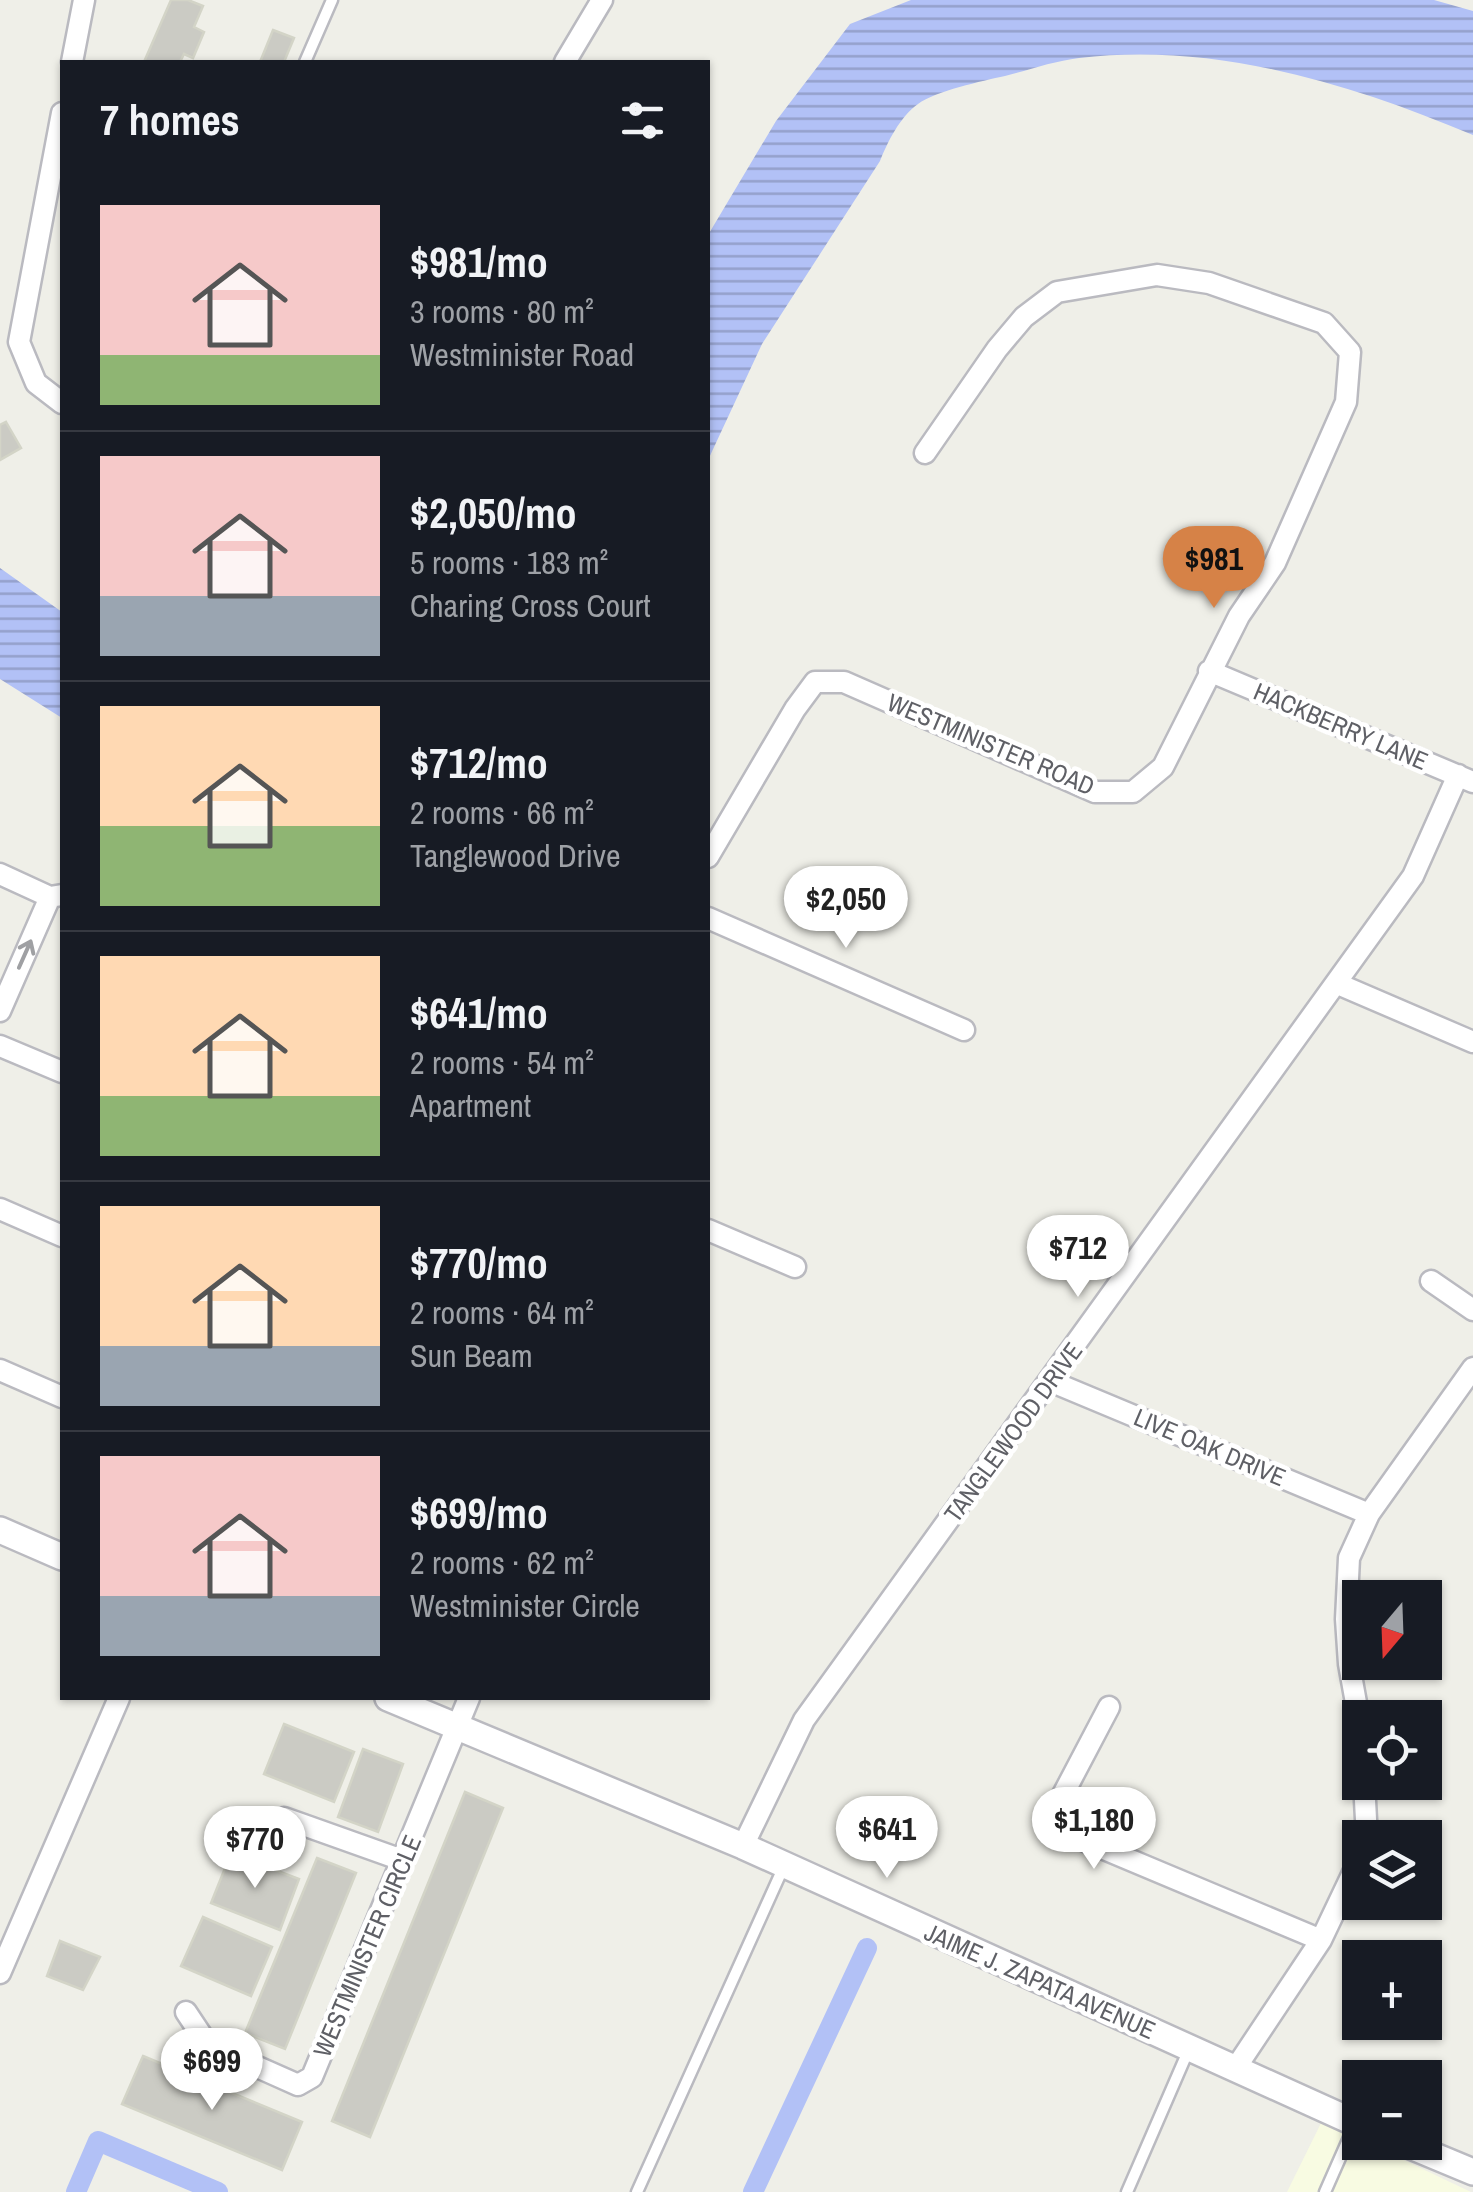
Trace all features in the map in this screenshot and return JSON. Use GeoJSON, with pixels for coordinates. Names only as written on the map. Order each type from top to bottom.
{"type":"FeatureCollection","features":[{"type":"Feature","properties":{"kind":"street"},"geometry":{"type":"LineString","coordinates":[[72,60],[84,0]]}},
{"type":"Feature","properties":{"kind":"street"},"geometry":{"type":"LineString","coordinates":[[566,60],[602,0]]}},
{"type":"Feature","properties":{"kind":"street"},"geometry":{"type":"LineString","coordinates":[[60,124],[19,342],[36,384],[60,402]]}},
{"type":"Feature","properties":{"kind":"street","name":"WESTMINISTER ROAD"},"geometry":{"type":"LineString","coordinates":[[710,854],[815,682],[844,682],[1096,792],[1134,792],[1162,768],[1239,616],[1275,563],[1346,402],[1350,352],[1324,323],[1210,283],[1157,276],[1057,292],[1024,316],[925,453]]}},
{"type":"Feature","properties":{"kind":"street","name":"HACKBERRY LANE"},"geometry":{"type":"LineString","coordinates":[[1209,672],[1466,778]]}},
{"type":"Feature","properties":{"kind":"street","name":"TANGLEWOOD DRIVE"},"geometry":{"type":"LineString","coordinates":[[743,1846],[804,1720],[1338,984],[1413,876],[1466,778]]}},
{"type":"Feature","properties":{"kind":"street"},"geometry":{"type":"LineString","coordinates":[[0,874],[56,896],[0,1011]]}},
{"type":"Feature","properties":{"kind":"street"},"geometry":{"type":"LineString","coordinates":[[710,919],[964,1030]]}},
{"type":"Feature","properties":{"kind":"street"},"geometry":{"type":"LineString","coordinates":[[1338,984],[1473,1042]]}},
{"type":"Feature","properties":{"kind":"street"},"geometry":{"type":"LineString","coordinates":[[0,1046],[60,1071]]}},
{"type":"Feature","properties":{"kind":"street"},"geometry":{"type":"LineString","coordinates":[[0,1209],[60,1235]]}},
{"type":"Feature","properties":{"kind":"street"},"geometry":{"type":"LineString","coordinates":[[710,1231],[794,1267]]}},
{"type":"Feature","properties":{"kind":"street"},"geometry":{"type":"LineString","coordinates":[[1431,1280],[1473,1310]]}},
{"type":"Feature","properties":{"kind":"street"},"geometry":{"type":"LineString","coordinates":[[1355,1700],[1346,1619],[1348,1558],[1369,1514],[1473,1368]]}},
{"type":"Feature","properties":{"kind":"street"},"geometry":{"type":"LineString","coordinates":[[0,1370],[60,1396]]}},
{"type":"Feature","properties":{"kind":"street","name":"LIVE OAK DRIVE"},"geometry":{"type":"LineString","coordinates":[[1050,1381],[1369,1514]]}},
{"type":"Feature","properties":{"kind":"street"},"geometry":{"type":"LineString","coordinates":[[0,1530],[60,1556]]}},
{"type":"Feature","properties":{"kind":"street"},"geometry":{"type":"LineString","coordinates":[[0,1973],[119,1700]]}},
{"type":"Feature","properties":{"kind":"street","name":"JAIME J. ZAPATA AVENUE"},"geometry":{"type":"LineString","coordinates":[[393,1700],[743,1846],[1342,2117]]}},
{"type":"Feature","properties":{"kind":"street"},"geometry":{"type":"LineString","coordinates":[[458,1728],[468,1700]]}},
{"type":"Feature","properties":{"kind":"street"},"geometry":{"type":"LineString","coordinates":[[1109,1707],[1048,1825],[1321,1940]]}},
{"type":"Feature","properties":{"kind":"street","name":"WESTMINISTER CIRCLE"},"geometry":{"type":"LineString","coordinates":[[186,2012],[208,2045],[298,2084],[312,2077],[458,1728]]}},
{"type":"Feature","properties":{"kind":"street"},"geometry":{"type":"LineString","coordinates":[[272,1826],[284,1818],[402,1860]]}},
{"type":"Feature","properties":{"kind":"street"},"geometry":{"type":"LineString","coordinates":[[1235,2070],[1321,1940],[1342,1896]]}},
{"type":"Feature","properties":{"kind":"street"},"geometry":{"type":"LineString","coordinates":[[1442,2159],[1473,2172]]}},
{"type":"Feature","properties":{"kind":"lane"},"geometry":{"type":"LineString","coordinates":[[306,60],[332,0]]}},
{"type":"Feature","properties":{"kind":"lane"},"geometry":{"type":"LineString","coordinates":[[637,2192],[784,1865]]}},
{"type":"Feature","properties":{"kind":"lane"},"geometry":{"type":"LineString","coordinates":[[1127,2192],[1189,2048]]}},
{"type":"Feature","properties":{"kind":"lane"},"geometry":{"type":"LineString","coordinates":[[1326,2192],[1342,2158]]}},
{"type":"Feature","properties":{"kind":"shaded area"},"geometry":{"type":"Polygon","coordinates":[[[1322,2121],[1342,2130],[1342,2160],[1404,2160],[1471,2192],[1287,2192],[1322,2121]]]}},
{"type":"Feature","properties":{"kind":"water"},"geometry":{"type":"Polygon","coordinates":[[[911,0],[1434,0],[1473,11],[1473,135],[1330,84],[1280,71],[1180,56],[1070,59],[936,95],[912,109],[895,130],[880,161],[762,344],[710,456],[710,232],[776,121],[850,24],[911,0]]]}},
{"type":"Feature","properties":{"kind":"water"},"geometry":{"type":"Polygon","coordinates":[[[0,568],[60,611],[60,717],[0,679],[0,568]]]}},
{"type":"Feature","properties":{"kind":"building"},"geometry":{"type":"Polygon","coordinates":[[[171,0],[188,0],[203,6],[194,27],[204,32],[193,58],[184,54],[181,60],[145,60],[171,0]]]}},
{"type":"Feature","properties":{"kind":"building"},"geometry":{"type":"Polygon","coordinates":[[[273,30],[294,38],[285,60],[261,60],[273,30]]]}},
{"type":"Feature","properties":{"kind":"building"},"geometry":{"type":"Polygon","coordinates":[[[6,422],[21,448],[0,460],[0,425],[6,422]]]}},
{"type":"Feature","properties":{"kind":"building"},"geometry":{"type":"Polygon","coordinates":[[[284,1724],[354,1752],[334,1802],[264,1774],[284,1724]]]}},
{"type":"Feature","properties":{"kind":"building"},"geometry":{"type":"Polygon","coordinates":[[[363,1749],[403,1764],[378,1832],[338,1817],[363,1749]]]}},
{"type":"Feature","properties":{"kind":"building"},"geometry":{"type":"Polygon","coordinates":[[[465,1792],[503,1808],[370,2137],[332,2121],[465,1792]]]}},
{"type":"Feature","properties":{"kind":"building"},"geometry":{"type":"Polygon","coordinates":[[[231,1853],[299,1879],[280,1930],[211,1903],[231,1853]]]}},
{"type":"Feature","properties":{"kind":"building"},"geometry":{"type":"Polygon","coordinates":[[[317,1858],[356,1873],[285,2049],[245,2033],[317,1858]]]}},
{"type":"Feature","properties":{"kind":"building"},"geometry":{"type":"Polygon","coordinates":[[[203,1917],[272,1947],[251,1996],[181,1966],[203,1917]]]}},
{"type":"Feature","properties":{"kind":"building"},"geometry":{"type":"Polygon","coordinates":[[[60,1941],[100,1957],[83,1990],[47,1976],[60,1941]]]}},
{"type":"Feature","properties":{"kind":"building"},"geometry":{"type":"Polygon","coordinates":[[[143,2056],[302,2122],[282,2170],[122,2104],[143,2056]]]}},
{"type":"Feature","properties":{"kind":"waterway"},"geometry":{"type":"LineString","coordinates":[[753,2192],[867,1948]]}},
{"type":"Feature","properties":{"kind":"waterway"},"geometry":{"type":"LineString","coordinates":[[76,2192],[98,2141],[218,2192]]}}]}
